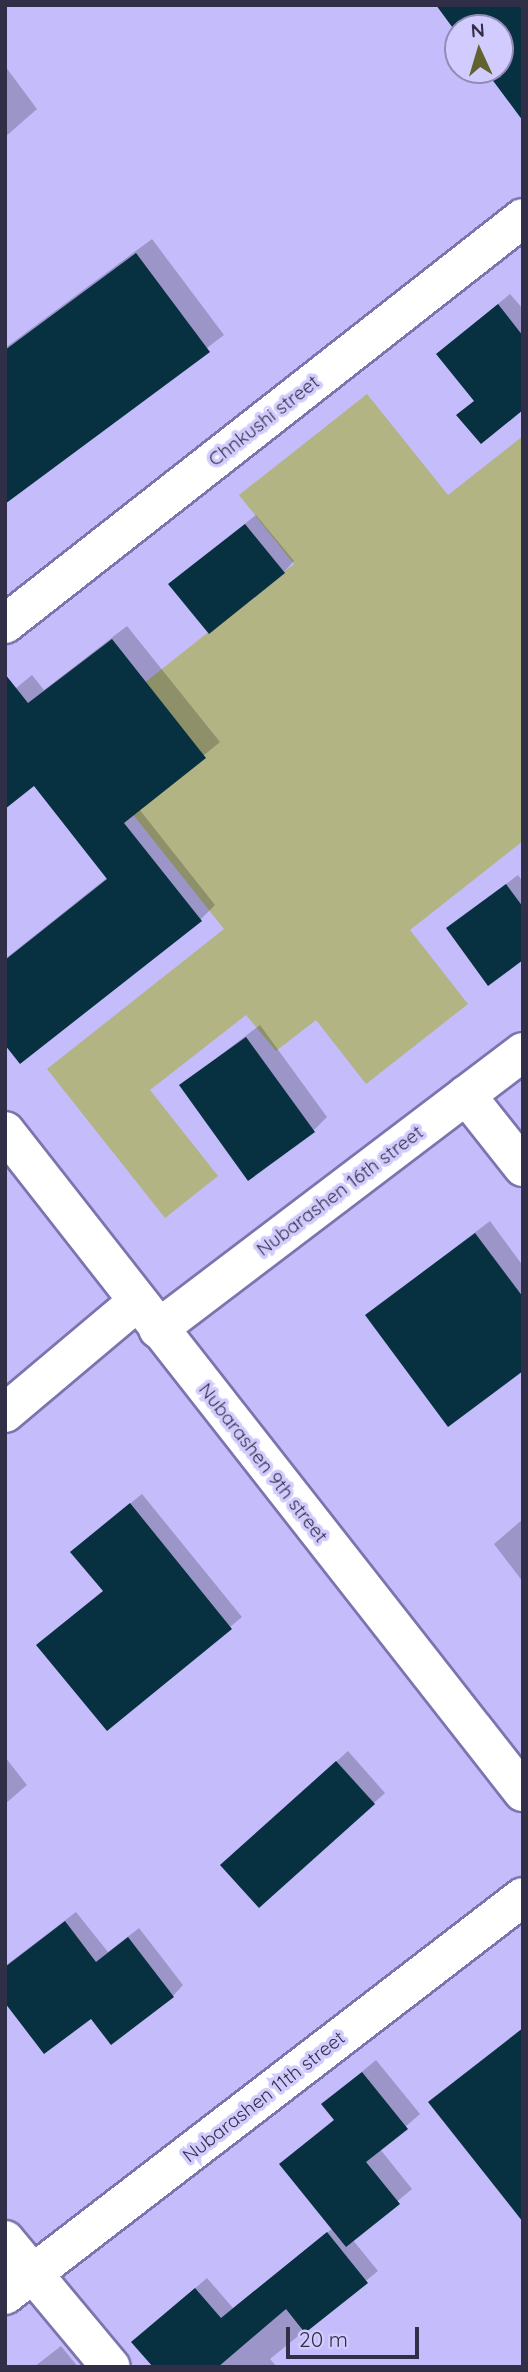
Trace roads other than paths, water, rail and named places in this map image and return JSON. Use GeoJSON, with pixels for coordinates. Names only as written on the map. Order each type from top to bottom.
{"type":"FeatureCollection","features":[{"type":"Feature","properties":{"kind":"street","name":"Chnkushi street"},"geometry":{"type":"LineString","coordinates":[[5,624],[523,218]]}},
{"type":"Feature","properties":{"kind":"street","name":"Nubarashen 16th street"},"geometry":{"type":"LineString","coordinates":[[5,1413],[466,1095],[523,1052]]}},
{"type":"Feature","properties":{"kind":"street"},"geometry":{"type":"LineString","coordinates":[[466,1095],[523,1167]]}},
{"type":"Feature","properties":{"kind":"street","name":"Nubarashen 9th street"},"geometry":{"type":"LineString","coordinates":[[5,1131],[523,1792]]}},
{"type":"Feature","properties":{"kind":"street","name":"Nubarashen 11th street"},"geometry":{"type":"LineString","coordinates":[[20,2285],[523,1897]]}},
{"type":"Feature","properties":{"kind":"street"},"geometry":{"type":"LineString","coordinates":[[5,2240],[20,2285],[111,2367]]}}]}
